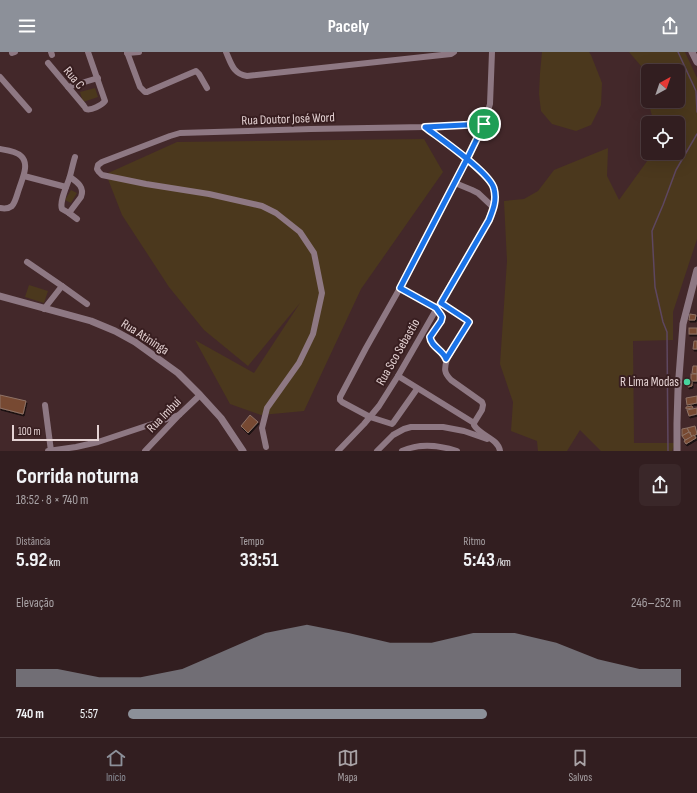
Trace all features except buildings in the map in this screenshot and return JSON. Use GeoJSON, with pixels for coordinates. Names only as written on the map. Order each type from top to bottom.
{"type":"FeatureCollection","features":[{"type":"Feature","properties":{"kind":"street"},"geometry":{"type":"LineString","coordinates":[[68,86],[98,78],[88,52]]}},
{"type":"Feature","properties":{"kind":"street"},"geometry":{"type":"LineString","coordinates":[[139,52],[127,53],[140,87],[145,92],[196,71],[207,88]]}},
{"type":"Feature","properties":{"kind":"street"},"geometry":{"type":"LineString","coordinates":[[226,52],[234,69],[241,75],[247,76],[451,54],[454,52]]}},
{"type":"Feature","properties":{"kind":"street"},"geometry":{"type":"LineString","coordinates":[[417,389],[394,423],[390,424],[370,417],[340,400],[340,397],[400,288],[455,183],[484,124],[490,104],[492,52]]}},
{"type":"Feature","properties":{"kind":"street"},"geometry":{"type":"LineString","coordinates":[[692,52],[697,62]]}},
{"type":"Feature","properties":{"kind":"street","name":"Rua C"},"geometry":{"type":"LineString","coordinates":[[48,63],[86,109],[90,109],[104,103],[105,99],[98,78]]}},
{"type":"Feature","properties":{"kind":"street"},"geometry":{"type":"LineString","coordinates":[[0,77],[29,110]]}},
{"type":"Feature","properties":{"kind":"street","name":"Rua Doutor José Word"},"geometry":{"type":"LineString","coordinates":[[266,447],[262,428],[267,408],[299,363],[313,334],[322,293],[314,253],[300,232],[276,213],[262,206],[209,194],[102,175],[97,169],[98,165],[109,159],[180,133],[425,127],[484,124]]}},
{"type":"Feature","properties":{"kind":"street","name":"Rua Sco Sebastio"},"geometry":{"type":"LineString","coordinates":[[338,451],[379,406],[398,376],[436,308],[441,303],[489,220],[494,208],[494,188],[488,179],[467,159],[425,127]]}},
{"type":"Feature","properties":{"kind":"street"},"geometry":{"type":"LineString","coordinates":[[0,149],[17,153],[23,159],[25,164],[24,176],[15,202],[7,209],[0,208]]}},
{"type":"Feature","properties":{"kind":"street"},"geometry":{"type":"LineString","coordinates":[[75,157],[61,208],[77,219]]}},
{"type":"Feature","properties":{"kind":"street"},"geometry":{"type":"LineString","coordinates":[[24,176],[66,187]]}},
{"type":"Feature","properties":{"kind":"street"},"geometry":{"type":"LineString","coordinates":[[69,213],[82,194],[81,187],[70,177]]}},
{"type":"Feature","properties":{"kind":"street"},"geometry":{"type":"LineString","coordinates":[[455,183],[478,193],[494,208]]}},
{"type":"Feature","properties":{"kind":"street"},"geometry":{"type":"LineString","coordinates":[[28,262],[87,304]]}},
{"type":"Feature","properties":{"kind":"street"},"geometry":{"type":"LineString","coordinates":[[677,451],[678,397],[683,324],[697,270]]}},
{"type":"Feature","properties":{"kind":"street"},"geometry":{"type":"LineString","coordinates":[[44,308],[62,286]]}},
{"type":"Feature","properties":{"kind":"street"},"geometry":{"type":"LineString","coordinates":[[400,288],[436,308],[441,315],[441,321],[430,337],[430,340],[445,355],[446,359]]}},
{"type":"Feature","properties":{"kind":"street","name":"Rua Atininga"},"geometry":{"type":"LineString","coordinates":[[0,296],[91,321],[115,331],[135,342],[178,373],[200,395],[221,418],[243,451]]}},
{"type":"Feature","properties":{"kind":"street"},"geometry":{"type":"LineString","coordinates":[[441,303],[469,322],[446,359],[445,371],[451,380],[484,405],[474,423]]}},
{"type":"Feature","properties":{"kind":"street"},"geometry":{"type":"LineString","coordinates":[[398,376],[474,423],[475,428],[496,443],[500,448],[500,451]]}},
{"type":"Feature","properties":{"kind":"street","name":"Rua Imbuí"},"geometry":{"type":"LineString","coordinates":[[144,451],[178,415],[200,395]]}},
{"type":"Feature","properties":{"kind":"street"},"geometry":{"type":"LineString","coordinates":[[45,405],[49,451],[98,442],[178,415]]}},
{"type":"Feature","properties":{"kind":"street"},"geometry":{"type":"LineString","coordinates":[[377,451],[393,435],[411,427],[443,427],[464,431],[496,443]]}},
{"type":"Feature","properties":{"kind":"street"},"geometry":{"type":"LineString","coordinates":[[402,451],[420,446],[434,446],[457,451]]}},
{"type":"Feature","properties":{"kind":"shaded area"},"geometry":{"type":"Polygon","coordinates":[[[542,52],[589,52],[602,83],[601,105],[591,125],[576,131],[552,124],[541,111],[539,94],[542,52]]]}},
{"type":"Feature","properties":{"kind":"shaded area"},"geometry":{"type":"Polygon","coordinates":[[[629,52],[685,52],[697,78],[697,239],[673,312],[673,340],[633,341],[634,443],[675,443],[672,451],[601,451],[580,430],[567,451],[538,451],[537,441],[511,431],[513,402],[500,364],[507,261],[504,201],[524,199],[538,191],[554,170],[608,148],[607,176],[619,200],[648,160],[685,160],[685,116],[652,116],[650,108],[685,108],[685,64],[641,64],[641,66],[629,52]]]}},
{"type":"Feature","properties":{"kind":"shaded area"},"geometry":{"type":"Polygon","coordinates":[[[95,88],[98,97],[83,102],[80,92],[95,88]]]}},
{"type":"Feature","properties":{"kind":"shaded area"},"geometry":{"type":"Polygon","coordinates":[[[424,139],[443,172],[361,289],[304,411],[261,415],[230,404],[195,340],[254,373],[300,303],[248,366],[204,330],[169,287],[122,215],[106,174],[177,142],[424,139]]]}},
{"type":"Feature","properties":{"kind":"shaded area"},"geometry":{"type":"Polygon","coordinates":[[[71,190],[77,193],[71,203],[65,200],[71,190]]]}},
{"type":"Feature","properties":{"kind":"shaded area"},"geometry":{"type":"Polygon","coordinates":[[[29,285],[48,291],[44,303],[25,297],[29,285]]]}},
{"type":"Feature","properties":{"kind":"waterway"},"geometry":{"type":"LineString","coordinates":[[678,52],[696,91],[697,112]]}},
{"type":"Feature","properties":{"kind":"waterway"},"geometry":{"type":"LineString","coordinates":[[668,451],[667,332],[663,322],[655,287],[652,231],[676,170],[697,134]]}},
{"type":"Feature","properties":{"kind":"place","name":"R Lima Modas"},"geometry":{"type":"Point","coordinates":[687,382]}},
{"type":"Feature","properties":{"kind":"route"},"geometry":{"type":"LineString","coordinates":[[484,124],[425,127],[467,159],[488,179],[494,188],[495,196],[494,208],[489,220],[441,303],[469,322],[446,359],[445,355],[430,340],[430,337],[441,321],[441,315],[436,308],[400,288],[467,159],[484,124]]}}]}
